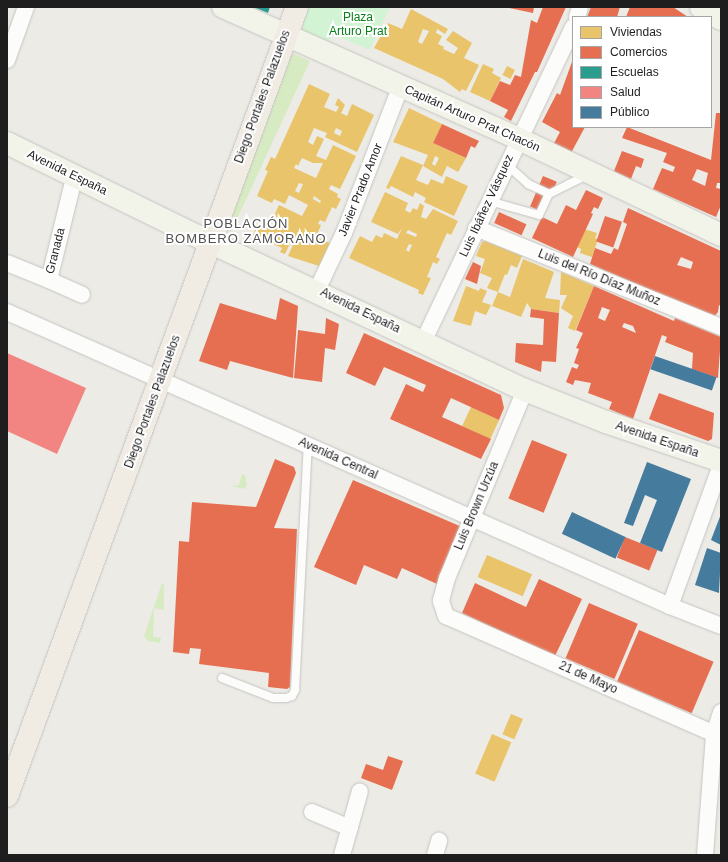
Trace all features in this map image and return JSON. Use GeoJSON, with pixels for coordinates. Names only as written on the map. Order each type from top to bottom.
{"type":"FeatureCollection","features":[{"type":"Feature","properties":{"kind":"main road","name":"Diego Portales Palazuelos"},"geometry":{"type":"LineString","coordinates":[[7,796],[161,380],[285,36],[297,7]]}},
{"type":"Feature","properties":{"kind":"street"},"geometry":{"type":"LineString","coordinates":[[7,60],[26,7]]}},
{"type":"Feature","properties":{"kind":"street","name":"Capitán Arturo Prat Chacón"},"geometry":{"type":"LineString","coordinates":[[223,7],[400,88],[519,139],[721,235]]}},
{"type":"Feature","properties":{"kind":"street"},"geometry":{"type":"LineString","coordinates":[[701,7],[721,19]]}},
{"type":"Feature","properties":{"kind":"street","name":"Luis Ibáñez Vásquez"},"geometry":{"type":"LineString","coordinates":[[423,342],[506,164],[572,29]]}},
{"type":"Feature","properties":{"kind":"street","name":"Javier Prado Amor"},"geometry":{"type":"LineString","coordinates":[[317,290],[344,233],[400,88]]}},
{"type":"Feature","properties":{"kind":"street","name":"Avenida España"},"geometry":{"type":"LineString","coordinates":[[7,143],[74,178],[317,290],[525,390],[606,422],[721,461]]}},
{"type":"Feature","properties":{"kind":"street","name":"Granada"},"geometry":{"type":"LineString","coordinates":[[7,263],[49,280],[74,178]]}},
{"type":"Feature","properties":{"kind":"street","name":"Luis del Río Díaz Muñoz"},"geometry":{"type":"LineString","coordinates":[[476,228],[721,327]]}},
{"type":"Feature","properties":{"kind":"street"},"geometry":{"type":"LineString","coordinates":[[49,280],[82,295]]}},
{"type":"Feature","properties":{"kind":"street","name":"Avenida Central"},"geometry":{"type":"LineString","coordinates":[[7,312],[670,606],[721,626]]}},
{"type":"Feature","properties":{"kind":"street","name":"Luis Brown Urzúa"},"geometry":{"type":"LineString","coordinates":[[454,619],[446,616],[441,601],[447,578],[525,390]]}},
{"type":"Feature","properties":{"kind":"street"},"geometry":{"type":"LineString","coordinates":[[670,606],[721,465]]}},
{"type":"Feature","properties":{"kind":"street","name":"21 de Mayo"},"geometry":{"type":"LineString","coordinates":[[454,619],[717,735]]}},
{"type":"Feature","properties":{"kind":"street"},"geometry":{"type":"LineString","coordinates":[[705,855],[717,735],[721,712]]}},
{"type":"Feature","properties":{"kind":"street"},"geometry":{"type":"LineString","coordinates":[[342,855],[360,792]]}},
{"type":"Feature","properties":{"kind":"street"},"geometry":{"type":"LineString","coordinates":[[312,812],[350,828]]}},
{"type":"Feature","properties":{"kind":"lane"},"geometry":{"type":"LineString","coordinates":[[506,164],[528,184],[549,194]]}},
{"type":"Feature","properties":{"kind":"lane"},"geometry":{"type":"LineString","coordinates":[[489,200],[539,215],[549,194],[592,173]]}},
{"type":"Feature","properties":{"kind":"lane"},"geometry":{"type":"LineString","coordinates":[[222,678],[273,698],[286,698],[292,696],[295,690],[308,446]]}},
{"type":"Feature","properties":{"kind":"green space","name":"Plaza Arturo Prat"},"geometry":{"type":"Polygon","coordinates":[[[307,7],[390,7],[370,50],[332,34],[326,48],[302,35],[300,29],[307,7]]]}},
{"type":"Feature","properties":{"kind":"green space"},"geometry":{"type":"Polygon","coordinates":[[[294,54],[310,61],[231,232],[226,229],[288,57],[294,54]]]}},
{"type":"Feature","properties":{"kind":"green space"},"geometry":{"type":"Polygon","coordinates":[[[242,474],[245,475],[247,486],[244,489],[231,486],[239,485],[242,474]]]}},
{"type":"Feature","properties":{"kind":"green space"},"geometry":{"type":"Polygon","coordinates":[[[162,583],[164,584],[164,610],[154,608],[153,637],[161,638],[160,643],[148,641],[144,636],[162,583]]]}},
{"type":"Feature","properties":{"kind":"building: Viviendas"},"geometry":{"type":"Polygon","coordinates":[[[411,9],[448,29],[445,34],[437,29],[436,33],[442,36],[438,44],[444,47],[443,49],[454,54],[458,48],[446,40],[453,31],[472,43],[464,58],[479,65],[466,91],[462,89],[460,92],[443,79],[374,48],[388,23],[402,29],[411,9]],[[423,29],[418,42],[422,44],[429,31],[423,29]]]}},
{"type":"Feature","properties":{"kind":"building: Viviendas"},"geometry":{"type":"Polygon","coordinates":[[[483,64],[494,69],[492,73],[501,78],[490,101],[470,92],[483,64]]]}},
{"type":"Feature","properties":{"kind":"building: Viviendas"},"geometry":{"type":"Polygon","coordinates":[[[507,66],[515,70],[510,79],[502,75],[507,66]]]}},
{"type":"Feature","properties":{"kind":"building: Viviendas"},"geometry":{"type":"Polygon","coordinates":[[[309,84],[330,94],[324,107],[336,112],[339,107],[335,105],[338,98],[345,105],[341,113],[347,116],[352,104],[374,115],[357,152],[325,137],[327,133],[314,128],[308,142],[313,145],[317,136],[324,139],[316,156],[326,160],[333,145],[356,156],[340,189],[331,185],[329,189],[338,194],[337,197],[341,199],[336,209],[332,207],[325,222],[320,220],[318,224],[321,225],[316,237],[330,243],[319,266],[288,256],[296,238],[293,237],[285,254],[280,252],[282,248],[253,235],[260,220],[275,227],[279,218],[274,216],[279,205],[302,216],[308,205],[289,195],[285,204],[274,199],[272,203],[257,196],[268,171],[265,170],[271,157],[275,159],[309,84]],[[336,128],[334,133],[340,136],[342,131],[336,128]],[[302,158],[298,166],[296,164],[294,168],[316,178],[323,163],[313,163],[302,158]],[[299,183],[295,191],[299,193],[303,184],[299,183]],[[314,196],[313,199],[320,203],[321,201],[314,196]]]}},
{"type":"Feature","properties":{"kind":"building: Viviendas"},"geometry":{"type":"Polygon","coordinates":[[[409,108],[442,124],[433,143],[466,158],[458,172],[447,166],[442,177],[423,166],[428,155],[393,142],[409,108]],[[435,156],[432,164],[435,166],[439,158],[435,156]]]}},
{"type":"Feature","properties":{"kind":"building: Viviendas"},"geometry":{"type":"Polygon","coordinates":[[[401,156],[423,165],[416,180],[428,185],[431,179],[443,184],[446,176],[468,186],[454,216],[424,202],[426,198],[415,192],[413,197],[391,186],[389,189],[386,188],[401,156]]]}},
{"type":"Feature","properties":{"kind":"building: Viviendas"},"geometry":{"type":"Polygon","coordinates":[[[385,192],[408,203],[405,210],[410,213],[413,208],[417,210],[420,203],[424,206],[421,217],[426,219],[433,209],[458,221],[451,235],[447,233],[436,257],[440,259],[437,264],[433,262],[427,277],[431,278],[423,295],[418,293],[419,290],[349,258],[360,236],[372,242],[376,235],[382,238],[384,233],[397,239],[402,228],[398,234],[371,222],[385,192]],[[408,230],[406,233],[416,237],[417,234],[408,230]],[[409,244],[406,250],[409,252],[412,245],[409,244]]]}},
{"type":"Feature","properties":{"kind":"building: Viviendas"},"geometry":{"type":"Polygon","coordinates":[[[584,229],[597,233],[595,238],[598,239],[592,257],[580,253],[581,249],[577,247],[584,229]]]}},
{"type":"Feature","properties":{"kind":"building: Viviendas"},"geometry":{"type":"Polygon","coordinates":[[[485,241],[522,256],[517,268],[511,265],[507,275],[505,274],[498,292],[487,288],[492,278],[480,273],[485,259],[476,256],[482,242],[485,241]]]}},
{"type":"Feature","properties":{"kind":"building: Viviendas"},"geometry":{"type":"Polygon","coordinates":[[[523,259],[554,272],[545,298],[560,300],[559,313],[531,309],[527,303],[521,317],[492,306],[498,292],[510,297],[523,259]]]}},
{"type":"Feature","properties":{"kind":"building: Viviendas"},"geometry":{"type":"Polygon","coordinates":[[[561,272],[594,286],[575,331],[568,328],[573,316],[561,308],[567,295],[560,295],[561,272]]]}},
{"type":"Feature","properties":{"kind":"building: Viviendas"},"geometry":{"type":"Polygon","coordinates":[[[466,286],[479,291],[480,288],[487,291],[482,302],[491,305],[486,315],[475,311],[471,326],[453,321],[466,286]]]}},
{"type":"Feature","properties":{"kind":"building: Viviendas"},"geometry":{"type":"Polygon","coordinates":[[[471,407],[499,420],[490,439],[462,426],[471,407]]]}},
{"type":"Feature","properties":{"kind":"building: Viviendas"},"geometry":{"type":"Polygon","coordinates":[[[487,555],[532,574],[523,596],[478,577],[487,555]]]}},
{"type":"Feature","properties":{"kind":"building: Viviendas"},"geometry":{"type":"Polygon","coordinates":[[[511,714],[523,719],[514,739],[502,734],[511,714]]]}},
{"type":"Feature","properties":{"kind":"building: Viviendas"},"geometry":{"type":"Polygon","coordinates":[[[492,734],[511,742],[495,782],[475,774],[492,734]]]}},
{"type":"Feature","properties":{"kind":"building: Comercios"},"geometry":{"type":"Polygon","coordinates":[[[505,7],[534,7],[533,13],[505,7]]]}},
{"type":"Feature","properties":{"kind":"building: Comercios"},"geometry":{"type":"Polygon","coordinates":[[[543,7],[566,7],[537,72],[535,72],[511,121],[504,117],[508,110],[490,101],[500,81],[510,85],[515,75],[521,77],[531,20],[537,23],[543,7]]]}},
{"type":"Feature","properties":{"kind":"building: Comercios"},"geometry":{"type":"Polygon","coordinates":[[[591,7],[620,7],[617,16],[587,16],[591,7]]]}},
{"type":"Feature","properties":{"kind":"building: Comercios"},"geometry":{"type":"Polygon","coordinates":[[[630,7],[673,7],[686,16],[626,16],[630,7]]]}},
{"type":"Feature","properties":{"kind":"building: Comercios"},"geometry":{"type":"Polygon","coordinates":[[[572,62],[572,128],[584,128],[571,153],[553,145],[560,132],[542,122],[557,93],[560,95],[572,62]]]}},
{"type":"Feature","properties":{"kind":"building: Comercios"},"geometry":{"type":"Polygon","coordinates":[[[716,113],[721,113],[721,183],[717,183],[716,188],[721,189],[721,205],[716,217],[653,189],[662,168],[673,172],[675,167],[663,162],[667,153],[622,138],[627,128],[711,160],[716,113]],[[697,169],[692,180],[705,186],[708,173],[697,169]]]}},
{"type":"Feature","properties":{"kind":"building: Comercios"},"geometry":{"type":"Polygon","coordinates":[[[442,124],[479,141],[475,148],[471,146],[466,158],[433,143],[442,124]]]}},
{"type":"Feature","properties":{"kind":"building: Comercios"},"geometry":{"type":"Polygon","coordinates":[[[622,151],[644,159],[641,168],[636,166],[631,179],[614,171],[622,151]]]}},
{"type":"Feature","properties":{"kind":"building: Comercios"},"geometry":{"type":"Polygon","coordinates":[[[543,176],[557,182],[544,212],[530,206],[543,176]]]}},
{"type":"Feature","properties":{"kind":"building: Comercios"},"geometry":{"type":"Polygon","coordinates":[[[586,190],[603,198],[598,209],[594,207],[591,213],[593,214],[573,257],[532,238],[542,217],[557,224],[566,205],[576,210],[586,190]]]}},
{"type":"Feature","properties":{"kind":"building: Comercios"},"geometry":{"type":"Polygon","coordinates":[[[628,208],[721,251],[721,306],[719,305],[718,312],[714,317],[590,264],[595,248],[611,254],[614,248],[618,250],[627,224],[623,222],[628,208]],[[681,257],[677,265],[691,269],[693,262],[681,257]]]}},
{"type":"Feature","properties":{"kind":"building: Comercios"},"geometry":{"type":"Polygon","coordinates":[[[499,212],[526,224],[522,235],[494,223],[499,212]]]}},
{"type":"Feature","properties":{"kind":"building: Comercios"},"geometry":{"type":"Polygon","coordinates":[[[605,216],[622,222],[613,247],[596,242],[605,216]]]}},
{"type":"Feature","properties":{"kind":"building: Comercios"},"geometry":{"type":"Polygon","coordinates":[[[473,262],[481,266],[477,284],[465,279],[473,262]]]}},
{"type":"Feature","properties":{"kind":"building: Comercios"},"geometry":{"type":"Polygon","coordinates":[[[594,286],[674,321],[675,318],[721,337],[718,378],[692,369],[693,353],[665,342],[667,337],[662,335],[633,419],[609,409],[612,402],[588,393],[591,383],[575,380],[573,385],[566,382],[572,367],[577,369],[579,365],[574,363],[579,349],[576,348],[583,333],[576,330],[594,286]],[[602,307],[598,318],[605,321],[610,310],[602,307]],[[624,323],[622,327],[636,333],[633,326],[624,323]]]}},
{"type":"Feature","properties":{"kind":"building: Comercios"},"geometry":{"type":"Polygon","coordinates":[[[280,298],[298,306],[293,378],[230,361],[227,370],[199,361],[220,303],[276,320],[280,298]]]}},
{"type":"Feature","properties":{"kind":"building: Comercios"},"geometry":{"type":"Polygon","coordinates":[[[531,309],[559,313],[556,362],[542,361],[541,372],[515,362],[516,343],[543,345],[544,319],[530,317],[531,309]]]}},
{"type":"Feature","properties":{"kind":"building: Comercios"},"geometry":{"type":"Polygon","coordinates":[[[326,318],[339,324],[335,350],[325,348],[322,382],[294,378],[298,330],[325,334],[326,318]]]}},
{"type":"Feature","properties":{"kind":"building: Comercios"},"geometry":{"type":"Polygon","coordinates":[[[364,333],[501,395],[504,408],[499,420],[451,398],[442,417],[491,439],[481,459],[390,419],[406,384],[423,392],[426,385],[384,367],[375,386],[346,373],[364,333]]]}},
{"type":"Feature","properties":{"kind":"building: Comercios"},"geometry":{"type":"Polygon","coordinates":[[[659,393],[714,413],[712,439],[708,441],[649,419],[659,393]]]}},
{"type":"Feature","properties":{"kind":"building: Comercios"},"geometry":{"type":"Polygon","coordinates":[[[532,440],[567,454],[544,513],[508,498],[532,440]]]}},
{"type":"Feature","properties":{"kind":"building: Comercios"},"geometry":{"type":"Polygon","coordinates":[[[275,459],[294,467],[296,473],[274,528],[297,529],[290,687],[287,689],[268,687],[269,673],[199,664],[201,649],[190,648],[189,654],[173,652],[179,541],[189,542],[192,502],[256,507],[275,459]]]}},
{"type":"Feature","properties":{"kind":"building: Comercios"},"geometry":{"type":"Polygon","coordinates":[[[353,480],[462,527],[437,584],[402,568],[397,579],[364,565],[356,585],[314,567],[353,480]]]}},
{"type":"Feature","properties":{"kind":"building: Comercios"},"geometry":{"type":"Polygon","coordinates":[[[625,537],[657,550],[649,571],[617,557],[625,537]]]}},
{"type":"Feature","properties":{"kind":"building: Comercios"},"geometry":{"type":"Polygon","coordinates":[[[539,579],[582,599],[555,656],[462,613],[475,583],[526,607],[539,579]]]}},
{"type":"Feature","properties":{"kind":"building: Comercios"},"geometry":{"type":"Polygon","coordinates":[[[589,603],[638,624],[614,679],[566,658],[589,603]]]}},
{"type":"Feature","properties":{"kind":"building: Comercios"},"geometry":{"type":"Polygon","coordinates":[[[639,630],[714,662],[692,713],[617,682],[639,630]]]}},
{"type":"Feature","properties":{"kind":"building: Comercios"},"geometry":{"type":"Polygon","coordinates":[[[388,756],[403,761],[392,790],[361,778],[366,764],[383,770],[388,756]]]}},
{"type":"Feature","properties":{"kind":"building: Escuelas"},"geometry":{"type":"Polygon","coordinates":[[[253,7],[270,7],[268,13],[253,7]]]}},
{"type":"Feature","properties":{"kind":"building: Salud"},"geometry":{"type":"Polygon","coordinates":[[[7,353],[86,388],[57,454],[7,431],[7,353]]]}},
{"type":"Feature","properties":{"kind":"building: Público"},"geometry":{"type":"Polygon","coordinates":[[[655,356],[716,377],[712,390],[650,369],[655,356]]]}},
{"type":"Feature","properties":{"kind":"building: Público"},"geometry":{"type":"Polygon","coordinates":[[[647,462],[691,479],[662,552],[640,543],[657,500],[645,495],[633,526],[624,523],[647,462]]]}},
{"type":"Feature","properties":{"kind":"building: Público"},"geometry":{"type":"Polygon","coordinates":[[[572,512],[625,537],[615,559],[562,534],[572,512]]]}},
{"type":"Feature","properties":{"kind":"building: Público"},"geometry":{"type":"Polygon","coordinates":[[[721,514],[721,545],[711,540],[721,514]]]}},
{"type":"Feature","properties":{"kind":"building: Público"},"geometry":{"type":"Polygon","coordinates":[[[707,548],[721,553],[719,593],[695,585],[707,548]]]}},
{"type":"Feature","properties":{"kind":"district","name":"POBLACIÓN BOMBERO ZAMORANO"},"geometry":{"type":"Point","coordinates":[246,232]}}]}
